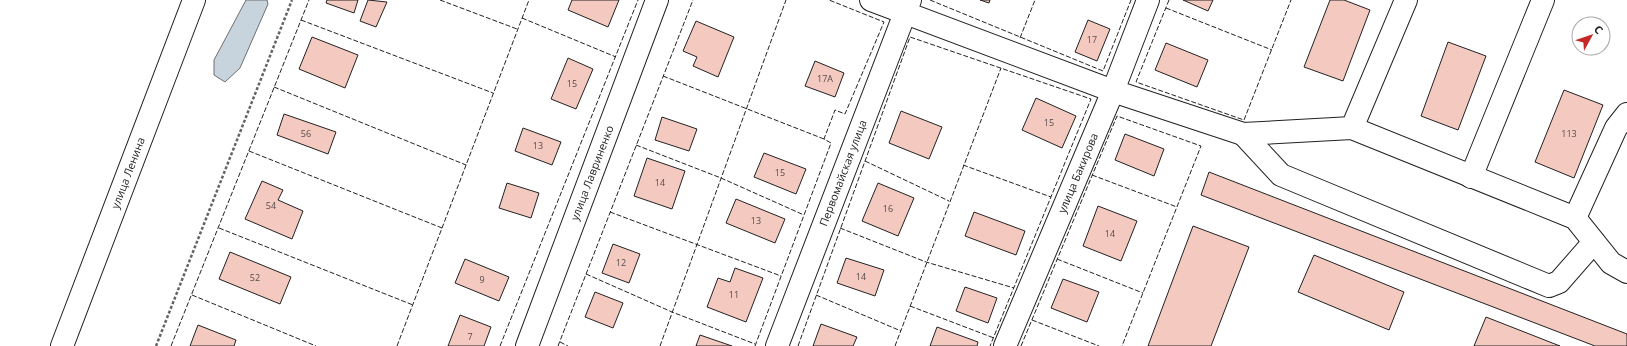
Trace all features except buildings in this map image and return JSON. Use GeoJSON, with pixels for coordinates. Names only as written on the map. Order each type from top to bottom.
{"type":"FeatureCollection","features":[{"type":"Feature","properties":{"kind":"street","name":"улица Ленина"},"geometry":{"type":"LineString","coordinates":[[62,346],[194,0]]}},
{"type":"Feature","properties":{"kind":"street","name":"улица Лавриненко"},"geometry":{"type":"LineString","coordinates":[[527,346],[657,0]]}},
{"type":"Feature","properties":{"kind":"street"},"geometry":{"type":"LineString","coordinates":[[871,0],[907,7],[1113,91],[1243,134],[1352,128],[1575,218],[1611,262],[1627,272]]}},
{"type":"Feature","properties":{"kind":"street","name":"улица Бакирова"},"geometry":{"type":"LineString","coordinates":[[1005,346],[1113,91],[1148,0]]}},
{"type":"Feature","properties":{"kind":"street"},"geometry":{"type":"LineString","coordinates":[[1352,128],[1406,0]]}},
{"type":"Feature","properties":{"kind":"street"},"geometry":{"type":"LineString","coordinates":[[1471,177],[1543,0]]}},
{"type":"Feature","properties":{"kind":"street","name":"Первомайская улица"},"geometry":{"type":"LineString","coordinates":[[777,346],[907,7]]}},
{"type":"Feature","properties":{"kind":"street"},"geometry":{"type":"LineString","coordinates":[[1575,218],[1616,128],[1627,114]]}},
{"type":"Feature","properties":{"kind":"street"},"geometry":{"type":"LineString","coordinates":[[1243,134],[1281,175],[1549,286],[1559,282],[1594,242]]}},
{"type":"Feature","properties":{"kind":"path"},"geometry":{"type":"LineString","coordinates":[[156,346],[292,0]]}},
{"type":"Feature","properties":{"kind":"shaded area"},"geometry":{"type":"Polygon","coordinates":[[[246,0],[267,0],[268,4],[240,68],[225,82],[214,75],[214,60],[246,0]]]}},
{"type":"Feature","properties":{"kind":"fence"},"geometry":{"type":"LineString","coordinates":[[171,346],[309,0]]}},
{"type":"Feature","properties":{"kind":"fence"},"geometry":{"type":"LineString","coordinates":[[440,0],[517,29]]}},
{"type":"Feature","properties":{"kind":"fence"},"geometry":{"type":"LineString","coordinates":[[397,346],[529,0]]}},
{"type":"Feature","properties":{"kind":"fence"},"geometry":{"type":"LineString","coordinates":[[500,346],[638,0]]}},
{"type":"Feature","properties":{"kind":"fence"},"geometry":{"type":"LineString","coordinates":[[558,346],[693,0]]}},
{"type":"Feature","properties":{"kind":"fence"},"geometry":{"type":"LineString","coordinates":[[660,346],[786,0]]}},
{"type":"Feature","properties":{"kind":"fence"},"geometry":{"type":"LineString","coordinates":[[755,346],[831,143],[824,139],[835,110],[845,114],[884,22],[829,0]]}},
{"type":"Feature","properties":{"kind":"fence"},"geometry":{"type":"LineString","coordinates":[[930,0],[1103,71],[1131,0]]}},
{"type":"Feature","properties":{"kind":"fence"},"geometry":{"type":"LineString","coordinates":[[1020,38],[1035,0]]}},
{"type":"Feature","properties":{"kind":"fence"},"geometry":{"type":"LineString","coordinates":[[1169,0],[1136,82],[1244,120],[1291,0]]}},
{"type":"Feature","properties":{"kind":"fence"},"geometry":{"type":"LineString","coordinates":[[1166,8],[1272,50]]}},
{"type":"Feature","properties":{"kind":"fence"},"geometry":{"type":"LineString","coordinates":[[522,18],[616,57]]}},
{"type":"Feature","properties":{"kind":"fence"},"geometry":{"type":"LineString","coordinates":[[301,20],[493,93]]}},
{"type":"Feature","properties":{"kind":"fence"},"geometry":{"type":"LineString","coordinates":[[798,346],[910,37],[1091,99],[990,346]]}},
{"type":"Feature","properties":{"kind":"fence"},"geometry":{"type":"LineString","coordinates":[[895,346],[1001,68]]}},
{"type":"Feature","properties":{"kind":"fence"},"geometry":{"type":"LineString","coordinates":[[663,76],[824,139]]}},
{"type":"Feature","properties":{"kind":"fence"},"geometry":{"type":"LineString","coordinates":[[274,87],[466,165]]}},
{"type":"Feature","properties":{"kind":"fence"},"geometry":{"type":"LineString","coordinates":[[1021,346],[1117,116],[1201,146],[1122,346]]}},
{"type":"Feature","properties":{"kind":"fence"},"geometry":{"type":"LineString","coordinates":[[636,145],[721,178],[804,215]]}},
{"type":"Feature","properties":{"kind":"fence"},"geometry":{"type":"LineString","coordinates":[[249,151],[442,228]]}},
{"type":"Feature","properties":{"kind":"fence"},"geometry":{"type":"LineString","coordinates":[[865,161],[949,201]]}},
{"type":"Feature","properties":{"kind":"fence"},"geometry":{"type":"LineString","coordinates":[[963,165],[1051,197]]}},
{"type":"Feature","properties":{"kind":"fence"},"geometry":{"type":"LineString","coordinates":[[1092,175],[1177,207]]}},
{"type":"Feature","properties":{"kind":"fence"},"geometry":{"type":"LineString","coordinates":[[610,212],[781,276]]}},
{"type":"Feature","properties":{"kind":"fence"},"geometry":{"type":"LineString","coordinates":[[219,228],[413,305]]}},
{"type":"Feature","properties":{"kind":"fence"},"geometry":{"type":"LineString","coordinates":[[840,228],[926,262],[1014,288]]}},
{"type":"Feature","properties":{"kind":"fence"},"geometry":{"type":"LineString","coordinates":[[1057,259],[1143,293]]}},
{"type":"Feature","properties":{"kind":"fence"},"geometry":{"type":"LineString","coordinates":[[586,274],[672,312],[755,344]]}},
{"type":"Feature","properties":{"kind":"fence"},"geometry":{"type":"LineString","coordinates":[[192,295],[316,346]]}},
{"type":"Feature","properties":{"kind":"fence"},"geometry":{"type":"LineString","coordinates":[[816,295],[901,331]]}},
{"type":"Feature","properties":{"kind":"fence"},"geometry":{"type":"LineString","coordinates":[[910,306],[994,338]]}},
{"type":"Feature","properties":{"kind":"fence"},"geometry":{"type":"LineString","coordinates":[[1032,320],[1099,346]]}},
{"type":"Feature","properties":{"kind":"fence"},"geometry":{"type":"LineString","coordinates":[[560,342],[568,346]]}}]}
